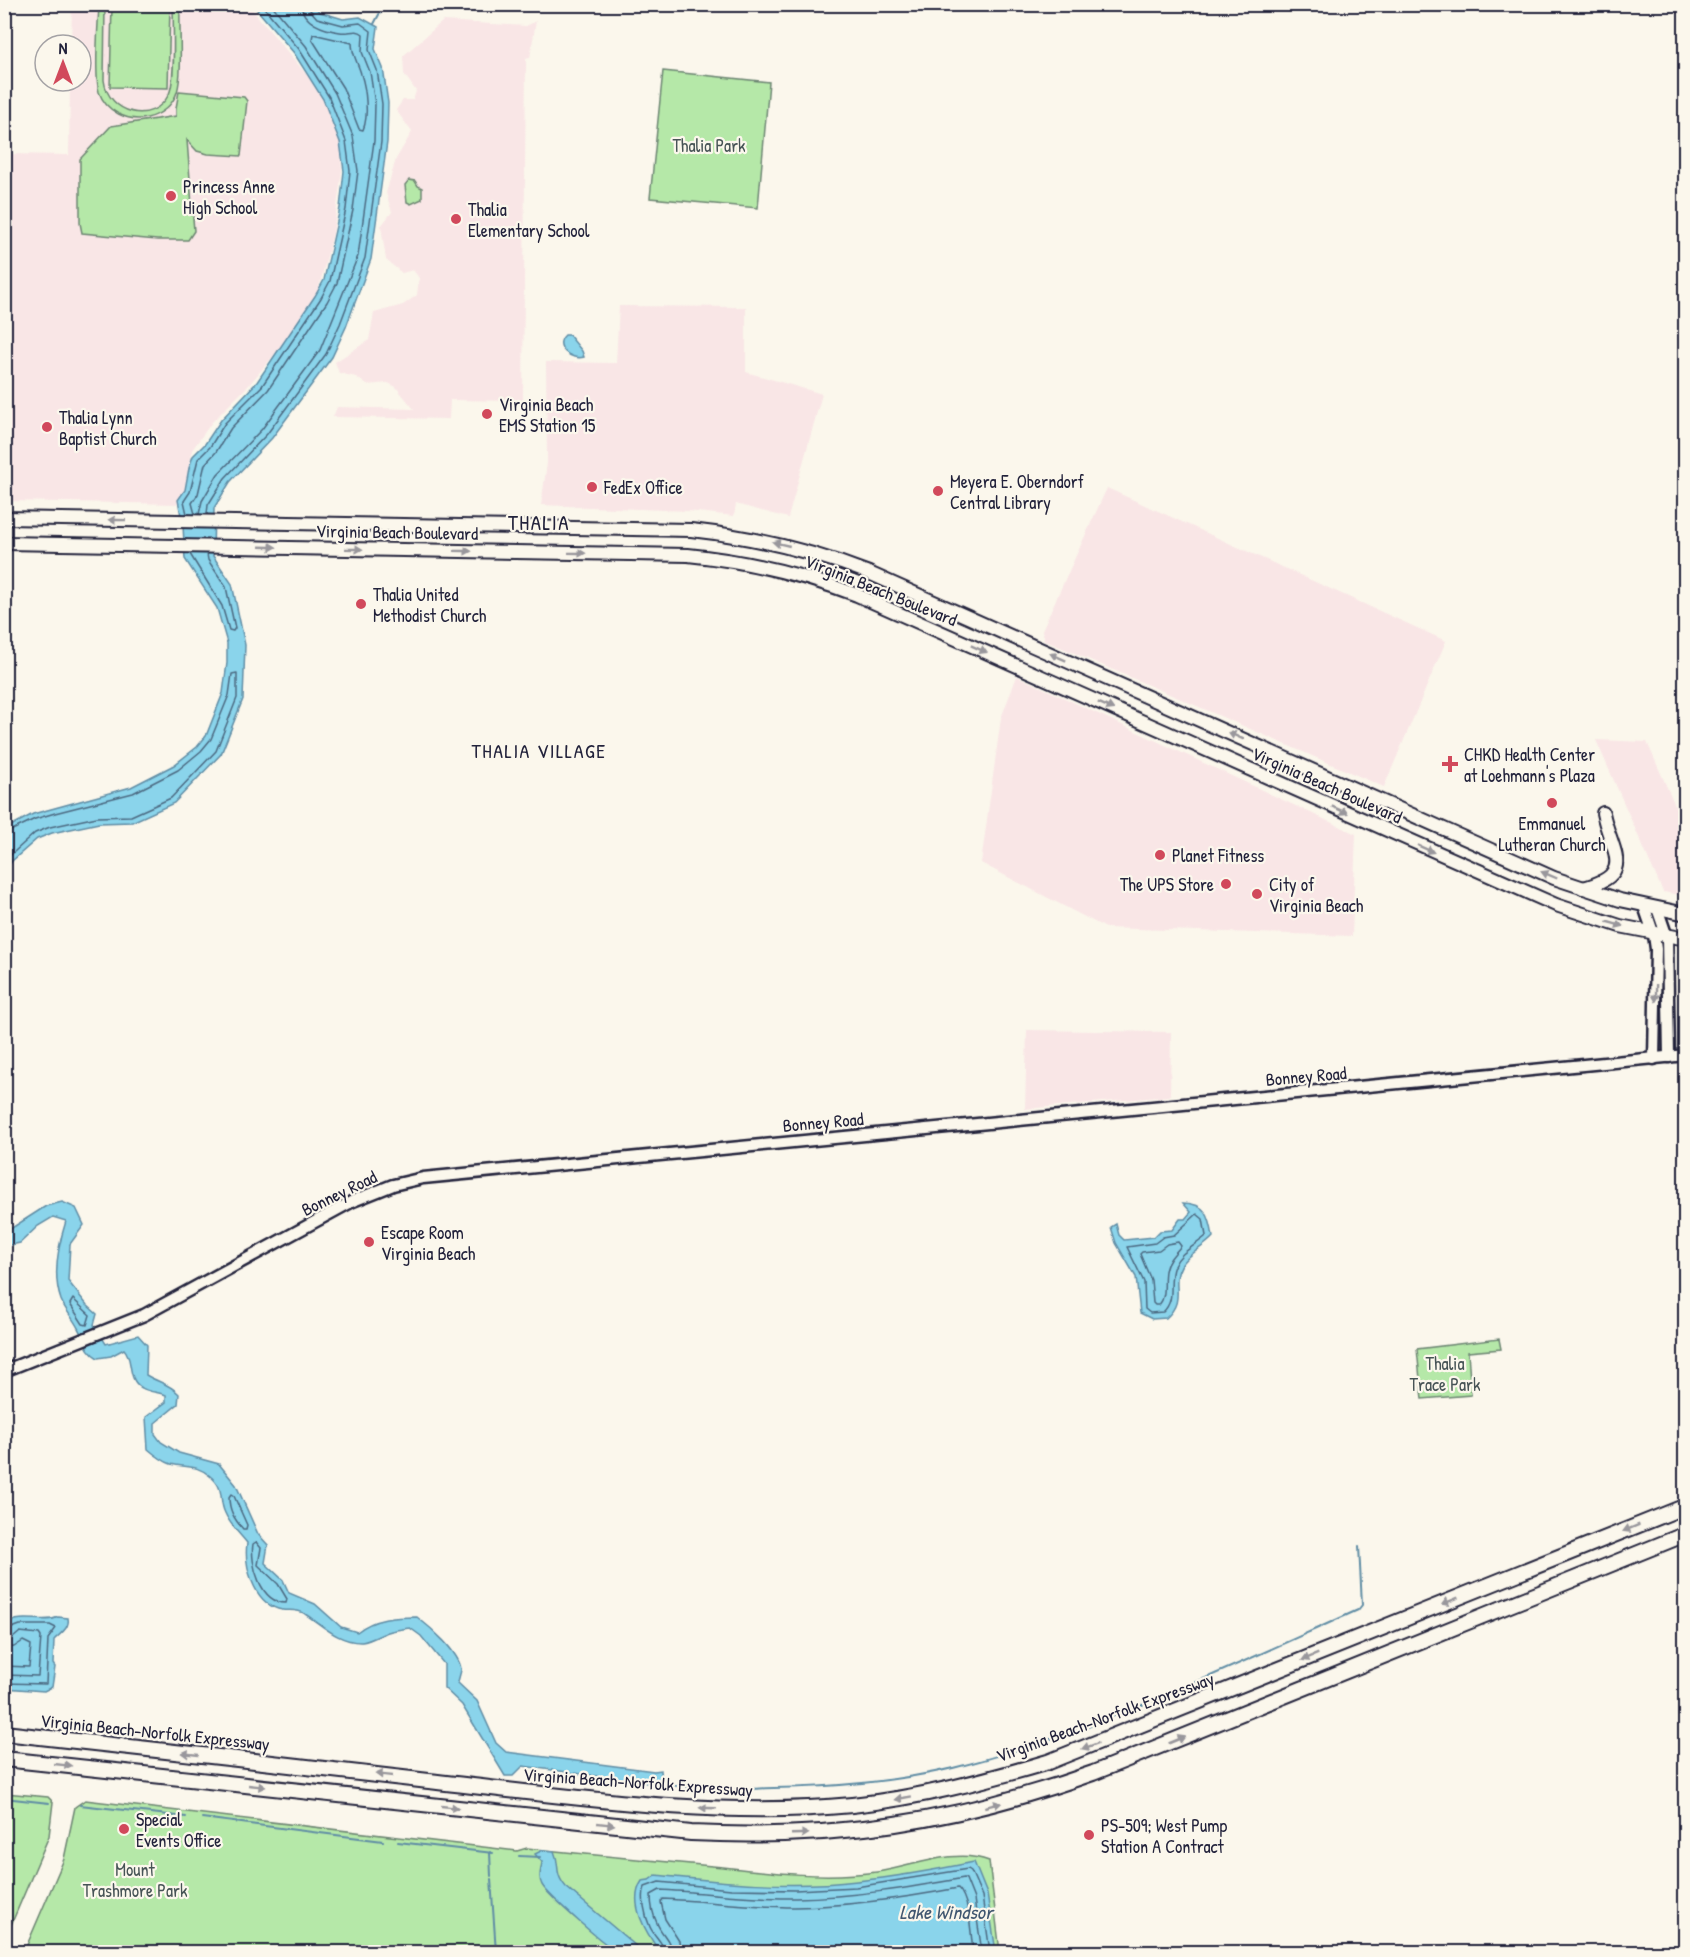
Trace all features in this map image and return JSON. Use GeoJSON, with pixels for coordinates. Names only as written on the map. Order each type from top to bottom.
{"type":"FeatureCollection","features":[{"type":"Feature","properties":{"kind":"highway","name":"Virginia Beach-Norfolk Expressway"},"geometry":{"type":"LineString","coordinates":[[4,1732],[540,1793],[678,1806],[745,1809],[850,1805],[887,1801],[960,1786],[1048,1762],[1686,1506]]}},
{"type":"Feature","properties":{"kind":"highway"},"geometry":{"type":"LineString","coordinates":[[4,1759],[691,1833],[763,1835],[828,1833],[863,1829],[976,1809],[1043,1790],[1115,1764],[1686,1534]]}},
{"type":"Feature","properties":{"kind":"main road","name":"Virginia Beach Boulevard"},"geometry":{"type":"LineString","coordinates":[[4,518],[691,530],[754,539],[810,552],[868,573],[1582,888],[1644,906],[1686,914]]}},
{"type":"Feature","properties":{"kind":"main road","name":"Virginia Beach Boulevard"},"geometry":{"type":"LineString","coordinates":[[4,543],[688,555],[740,562],[802,576],[857,596],[1518,890],[1579,914],[1661,936],[1686,939]]}},
{"type":"Feature","properties":{"kind":"main road"},"geometry":{"type":"LineString","coordinates":[[1582,888],[1606,881],[1616,866],[1616,854],[1603,813]]}},
{"type":"Feature","properties":{"kind":"main road"},"geometry":{"type":"LineString","coordinates":[[1644,906],[1661,936],[1656,964],[1654,1059]]}},
{"type":"Feature","properties":{"kind":"main road"},"geometry":{"type":"LineString","coordinates":[[1657,908],[1669,1057]]}},
{"type":"Feature","properties":{"kind":"main road","name":"Bonney Road"},"geometry":{"type":"LineString","coordinates":[[4,1371],[119,1327],[353,1202],[393,1185],[423,1178],[1686,1055]]}},
{"type":"Feature","properties":{"kind":"shaded area","name":"Princess Anne High School"},"geometry":{"type":"Polygon","coordinates":[[[72,5],[248,5],[318,88],[340,136],[342,171],[333,234],[316,299],[292,334],[248,386],[212,422],[192,450],[182,504],[5,501],[4,154],[69,155],[70,93],[93,93],[93,33],[71,33],[72,5]]]}},
{"type":"Feature","properties":{"kind":"shaded area","name":"Thalia Elementary School"},"geometry":{"type":"Polygon","coordinates":[[[443,21],[526,26],[536,21],[530,58],[526,59],[523,401],[450,400],[449,419],[333,417],[337,407],[414,409],[396,387],[388,383],[367,385],[356,377],[339,373],[335,362],[369,340],[374,313],[403,305],[417,295],[419,278],[413,270],[402,273],[386,260],[381,226],[392,212],[386,193],[396,159],[412,132],[396,110],[403,100],[413,100],[416,91],[404,74],[403,56],[443,21]]]}},
{"type":"Feature","properties":{"kind":"shaded area"},"geometry":{"type":"Polygon","coordinates":[[[619,306],[746,307],[746,372],[822,394],[788,518],[736,504],[734,516],[688,511],[541,505],[547,463],[546,362],[616,363],[619,306]]]}},
{"type":"Feature","properties":{"kind":"shaded area"},"geometry":{"type":"Polygon","coordinates":[[[1107,488],[1446,641],[1384,787],[1044,640],[1042,630],[1107,488]]]}},
{"type":"Feature","properties":{"kind":"shaded area"},"geometry":{"type":"Polygon","coordinates":[[[1017,676],[1356,834],[1352,936],[1106,928],[981,863],[1001,718],[1017,676]]]}},
{"type":"Feature","properties":{"kind":"shaded area"},"geometry":{"type":"Polygon","coordinates":[[[1596,740],[1647,742],[1685,828],[1685,896],[1663,892],[1596,740]]]}},
{"type":"Feature","properties":{"kind":"shaded area"},"geometry":{"type":"Polygon","coordinates":[[[1027,1030],[1171,1032],[1170,1096],[1025,1109],[1027,1030]]]}},
{"type":"Feature","properties":{"kind":"green space"},"geometry":{"type":"Polygon","coordinates":[[[99,5],[105,5],[104,80],[107,92],[122,108],[142,113],[162,104],[169,94],[173,64],[173,5],[180,5],[179,84],[173,101],[157,115],[140,119],[125,117],[112,110],[102,99],[97,74],[99,5]]]}},
{"type":"Feature","properties":{"kind":"green space"},"geometry":{"type":"Polygon","coordinates":[[[112,5],[170,5],[168,88],[110,87],[112,5]]]}},
{"type":"Feature","properties":{"kind":"green space","name":"Thalia Park"},"geometry":{"type":"Polygon","coordinates":[[[663,71],[769,82],[758,208],[650,198],[663,71]]]}},
{"type":"Feature","properties":{"kind":"green space"},"geometry":{"type":"Polygon","coordinates":[[[179,91],[244,97],[247,101],[241,156],[197,151],[187,140],[194,231],[188,240],[157,240],[82,233],[80,159],[111,126],[176,116],[179,91]]]}},
{"type":"Feature","properties":{"kind":"green space"},"geometry":{"type":"Polygon","coordinates":[[[409,180],[415,181],[422,188],[422,199],[411,204],[407,202],[405,185],[409,180]]]}},
{"type":"Feature","properties":{"kind":"green space","name":"Thalia Trace Park"},"geometry":{"type":"Polygon","coordinates":[[[1499,1339],[1501,1349],[1468,1352],[1471,1395],[1422,1399],[1417,1349],[1499,1339]]]}},
{"type":"Feature","properties":{"kind":"green space","name":"Mount Trashmore Park"},"geometry":{"type":"Polygon","coordinates":[[[5,1793],[48,1797],[53,1802],[49,1836],[5,1939],[5,1793]]]}},
{"type":"Feature","properties":{"kind":"green space","name":"Mount Trashmore Park"},"geometry":{"type":"Polygon","coordinates":[[[85,1800],[517,1851],[527,1848],[800,1874],[858,1874],[890,1870],[933,1859],[976,1857],[989,1861],[1000,1952],[24,1952],[64,1859],[75,1807],[85,1800]]]}},
{"type":"Feature","properties":{"kind":"water"},"geometry":{"type":"Polygon","coordinates":[[[253,5],[312,5],[320,12],[343,19],[360,17],[378,27],[375,49],[383,68],[388,103],[387,142],[371,259],[346,327],[332,357],[272,438],[230,482],[214,508],[213,556],[232,584],[245,645],[243,699],[221,754],[174,803],[132,822],[99,823],[52,833],[37,839],[12,861],[5,871],[5,829],[33,814],[131,787],[174,765],[197,747],[206,736],[223,693],[227,643],[217,608],[185,559],[183,526],[178,500],[185,490],[193,456],[205,444],[221,420],[257,382],[324,280],[340,208],[344,171],[340,142],[323,99],[294,53],[253,5]]]}},
{"type":"Feature","properties":{"kind":"water"},"geometry":{"type":"Polygon","coordinates":[[[565,335],[569,335],[584,357],[574,357],[565,352],[561,344],[565,335]]]}},
{"type":"Feature","properties":{"kind":"water"},"geometry":{"type":"Polygon","coordinates":[[[62,1202],[76,1208],[84,1225],[70,1244],[68,1281],[97,1314],[94,1325],[106,1344],[138,1335],[147,1345],[146,1375],[168,1385],[179,1394],[178,1404],[155,1423],[155,1434],[161,1442],[179,1453],[219,1464],[236,1485],[258,1534],[268,1545],[265,1563],[283,1580],[289,1593],[315,1604],[341,1627],[357,1632],[378,1621],[417,1617],[443,1640],[455,1655],[461,1669],[458,1683],[477,1701],[496,1743],[506,1752],[654,1771],[661,1770],[662,1785],[523,1766],[513,1776],[505,1776],[462,1705],[444,1688],[444,1664],[421,1636],[410,1628],[388,1632],[362,1642],[354,1642],[331,1633],[302,1612],[278,1609],[269,1605],[256,1590],[252,1581],[247,1561],[247,1543],[227,1517],[220,1490],[215,1481],[200,1470],[168,1463],[148,1449],[146,1417],[166,1402],[166,1395],[147,1390],[137,1384],[124,1349],[111,1356],[98,1358],[94,1355],[88,1349],[63,1304],[58,1290],[57,1271],[66,1221],[53,1217],[38,1226],[20,1243],[5,1246],[4,1233],[46,1206],[62,1202]]]}},
{"type":"Feature","properties":{"kind":"water"},"geometry":{"type":"Polygon","coordinates":[[[1183,1203],[1197,1206],[1206,1213],[1213,1237],[1181,1266],[1177,1279],[1176,1305],[1172,1311],[1166,1318],[1152,1319],[1140,1313],[1136,1277],[1116,1243],[1111,1227],[1116,1224],[1119,1235],[1124,1240],[1154,1237],[1160,1231],[1172,1230],[1180,1219],[1185,1219],[1191,1212],[1183,1203]]]}},
{"type":"Feature","properties":{"kind":"water"},"geometry":{"type":"Polygon","coordinates":[[[58,1617],[68,1618],[68,1625],[54,1640],[53,1664],[55,1667],[52,1687],[44,1691],[5,1688],[5,1632],[8,1625],[20,1619],[44,1620],[58,1617]]]}},
{"type":"Feature","properties":{"kind":"water"},"geometry":{"type":"Polygon","coordinates":[[[543,1850],[554,1851],[558,1873],[566,1887],[643,1952],[625,1953],[613,1949],[592,1933],[547,1891],[541,1882],[542,1862],[535,1854],[543,1850]]]}},
{"type":"Feature","properties":{"kind":"water","name":"Lake Windsor"},"geometry":{"type":"Polygon","coordinates":[[[974,1862],[987,1894],[996,1952],[660,1952],[640,1918],[638,1908],[638,1890],[642,1881],[649,1880],[656,1875],[731,1882],[832,1883],[886,1877],[974,1862]]]}},
{"type":"Feature","properties":{"kind":"waterway"},"geometry":{"type":"LineString","coordinates":[[374,24],[387,4]]}},
{"type":"Feature","properties":{"kind":"waterway"},"geometry":{"type":"LineString","coordinates":[[661,1782],[688,1788],[717,1790],[864,1783],[953,1768],[1057,1737],[1209,1677],[1358,1610],[1362,1605],[1359,1546]]}},
{"type":"Feature","properties":{"kind":"waterway"},"geometry":{"type":"LineString","coordinates":[[4,1798],[49,1803]]}},
{"type":"Feature","properties":{"kind":"waterway"},"geometry":{"type":"LineString","coordinates":[[80,1805],[186,1817]]}},
{"type":"Feature","properties":{"kind":"waterway"},"geometry":{"type":"LineString","coordinates":[[202,1818],[383,1841]]}},
{"type":"Feature","properties":{"kind":"waterway"},"geometry":{"type":"LineString","coordinates":[[398,1842],[493,1853]]}},
{"type":"Feature","properties":{"kind":"waterway"},"geometry":{"type":"LineString","coordinates":[[490,1852],[491,1876]]}},
{"type":"Feature","properties":{"kind":"waterway"},"geometry":{"type":"LineString","coordinates":[[519,1856],[540,1857]]}},
{"type":"Feature","properties":{"kind":"waterway"},"geometry":{"type":"LineString","coordinates":[[491,1879],[496,1952]]}},
{"type":"Feature","properties":{"kind":"place","name":"Princess Anne High School"},"geometry":{"type":"Point","coordinates":[171,196]}},
{"type":"Feature","properties":{"kind":"place","name":"Thalia Elementary School"},"geometry":{"type":"Point","coordinates":[456,219]}},
{"type":"Feature","properties":{"kind":"place","name":"Virginia Beach EMS Station 15"},"geometry":{"type":"Point","coordinates":[487,414]}},
{"type":"Feature","properties":{"kind":"place","name":"Thalia Lynn Baptist Church"},"geometry":{"type":"Point","coordinates":[47,427]}},
{"type":"Feature","properties":{"kind":"place","name":"FedEx Office"},"geometry":{"type":"Point","coordinates":[592,487]}},
{"type":"Feature","properties":{"kind":"place","name":"Meyera E. Oberndorf Central Library"},"geometry":{"type":"Point","coordinates":[938,491]}},
{"type":"Feature","properties":{"kind":"place","name":"Thalia United Methodist Church"},"geometry":{"type":"Point","coordinates":[361,604]}},
{"type":"Feature","properties":{"kind":"place","name":"CHKD Health Center at Loehmann's Plaza"},"geometry":{"type":"Point","coordinates":[1450,764]}},
{"type":"Feature","properties":{"kind":"place","name":"Emmanuel Lutheran Church"},"geometry":{"type":"Point","coordinates":[1552,803]}},
{"type":"Feature","properties":{"kind":"place","name":"Planet Fitness"},"geometry":{"type":"Point","coordinates":[1160,855]}},
{"type":"Feature","properties":{"kind":"place","name":"The UPS Store"},"geometry":{"type":"Point","coordinates":[1226,884]}},
{"type":"Feature","properties":{"kind":"place","name":"City of Virginia Beach"},"geometry":{"type":"Point","coordinates":[1257,894]}},
{"type":"Feature","properties":{"kind":"place","name":"Escape Room Virginia Beach"},"geometry":{"type":"Point","coordinates":[369,1242]}},
{"type":"Feature","properties":{"kind":"place","name":"Special Events Office"},"geometry":{"type":"Point","coordinates":[124,1829]}},
{"type":"Feature","properties":{"kind":"place","name":"PS-509; West Pump Station A Contract"},"geometry":{"type":"Point","coordinates":[1089,1835]}},
{"type":"Feature","properties":{"kind":"district","name":"THALIA"},"geometry":{"type":"Point","coordinates":[539,522]}},
{"type":"Feature","properties":{"kind":"district","name":"THALIA VILLAGE"},"geometry":{"type":"Point","coordinates":[539,750]}}]}
